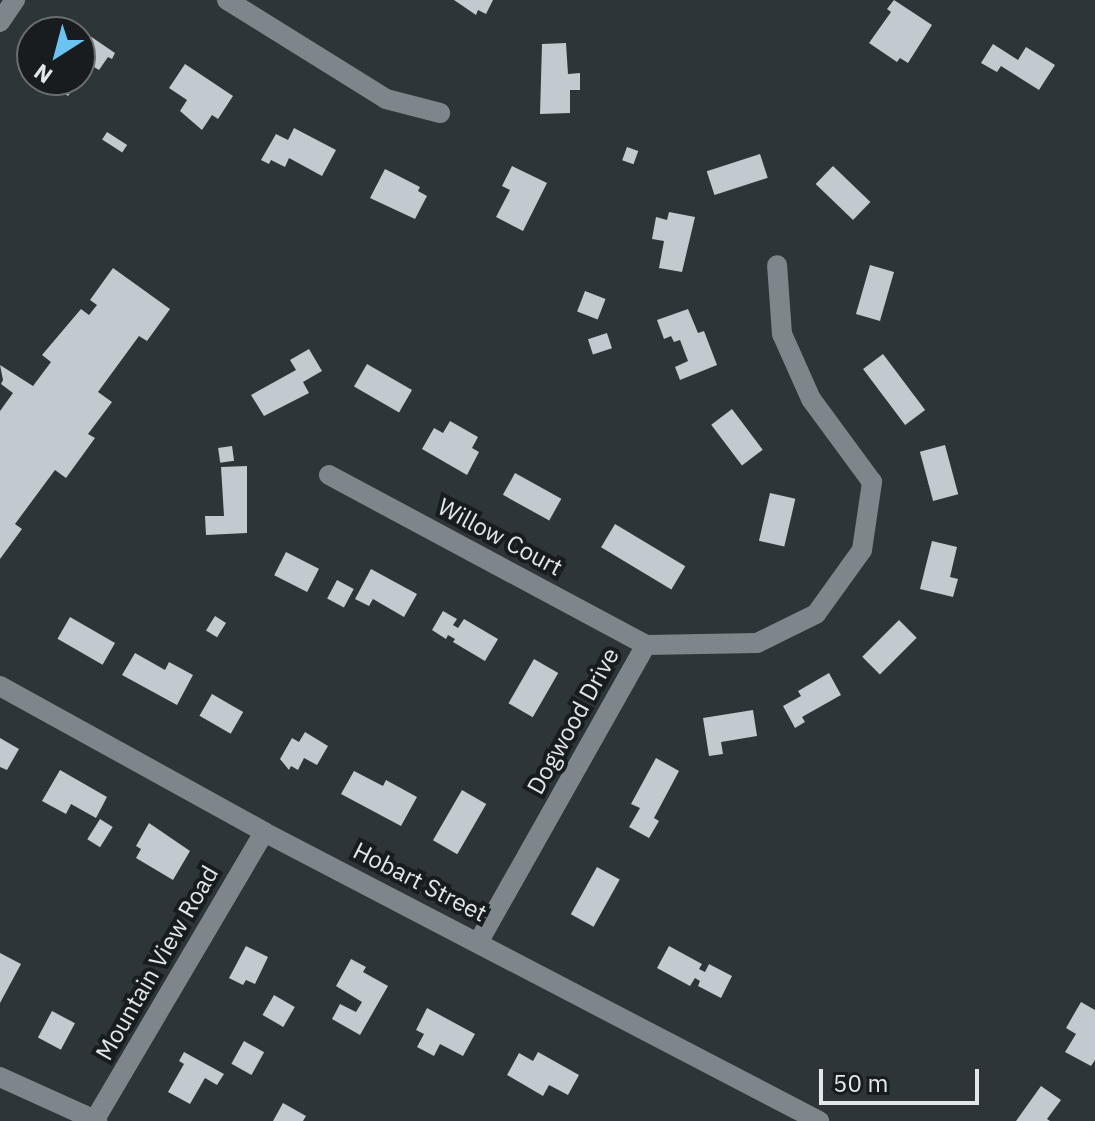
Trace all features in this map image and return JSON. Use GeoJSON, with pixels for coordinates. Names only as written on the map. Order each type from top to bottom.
{"type":"FeatureCollection","features":[{"type":"Feature","properties":{"kind":"street"},"geometry":{"type":"LineString","coordinates":[[0,22],[15,0]]}},
{"type":"Feature","properties":{"kind":"street"},"geometry":{"type":"LineString","coordinates":[[227,0],[386,99],[440,113]]}},
{"type":"Feature","properties":{"kind":"street","name":"Dogwood Drive"},"geometry":{"type":"LineString","coordinates":[[479,941],[646,645],[757,643],[816,614],[862,550],[872,482],[811,399],[782,334],[777,265]]}},
{"type":"Feature","properties":{"kind":"street","name":"Willow Court"},"geometry":{"type":"LineString","coordinates":[[329,475],[646,645]]}},
{"type":"Feature","properties":{"kind":"street","name":"Hobart Street"},"geometry":{"type":"LineString","coordinates":[[0,686],[264,832],[479,941],[819,1121]]}},
{"type":"Feature","properties":{"kind":"street","name":"Mountain View Road"},"geometry":{"type":"LineString","coordinates":[[95,1121],[264,832]]}},
{"type":"Feature","properties":{"kind":"street"},"geometry":{"type":"LineString","coordinates":[[0,1077],[95,1121]]}},
{"type":"Feature","properties":{"kind":"building"},"geometry":{"type":"Polygon","coordinates":[[[454,0],[493,0],[486,14],[478,10],[476,15],[454,0]]]}},
{"type":"Feature","properties":{"kind":"building"},"geometry":{"type":"Polygon","coordinates":[[[894,0],[932,25],[908,63],[900,58],[897,62],[869,43],[891,12],[887,9],[894,0]]]}},
{"type":"Feature","properties":{"kind":"building"},"geometry":{"type":"Polygon","coordinates":[[[96,40],[115,53],[99,70],[96,68],[96,40]]]}},
{"type":"Feature","properties":{"kind":"building"},"geometry":{"type":"Polygon","coordinates":[[[566,43],[568,74],[580,73],[580,90],[570,90],[570,113],[540,114],[542,44],[566,43]]]}},
{"type":"Feature","properties":{"kind":"building"},"geometry":{"type":"Polygon","coordinates":[[[993,44],[1018,60],[1026,47],[1055,65],[1039,90],[1001,66],[997,72],[981,63],[993,44]]]}},
{"type":"Feature","properties":{"kind":"building"},"geometry":{"type":"Polygon","coordinates":[[[185,64],[233,96],[218,119],[212,115],[202,130],[180,111],[187,100],[169,88],[185,64]]]}},
{"type":"Feature","properties":{"kind":"building"},"geometry":{"type":"Polygon","coordinates":[[[294,128],[336,150],[322,176],[289,158],[285,167],[271,160],[269,164],[261,160],[276,134],[288,140],[294,128]]]}},
{"type":"Feature","properties":{"kind":"building"},"geometry":{"type":"Polygon","coordinates":[[[107,132],[127,145],[122,153],[102,140],[107,132]]]}},
{"type":"Feature","properties":{"kind":"building"},"geometry":{"type":"Polygon","coordinates":[[[627,147],[638,151],[633,164],[622,160],[627,147]]]}},
{"type":"Feature","properties":{"kind":"building"},"geometry":{"type":"Polygon","coordinates":[[[760,154],[768,178],[714,195],[707,171],[760,154]]]}},
{"type":"Feature","properties":{"kind":"building"},"geometry":{"type":"Polygon","coordinates":[[[512,166],[547,183],[523,231],[496,217],[510,190],[502,186],[512,166]]]}},
{"type":"Feature","properties":{"kind":"building"},"geometry":{"type":"Polygon","coordinates":[[[833,166],[870,202],[853,220],[816,184],[833,166]]]}},
{"type":"Feature","properties":{"kind":"building"},"geometry":{"type":"Polygon","coordinates":[[[385,169],[420,187],[418,191],[427,196],[415,219],[370,198],[385,169]]]}},
{"type":"Feature","properties":{"kind":"building"},"geometry":{"type":"Polygon","coordinates":[[[669,212],[695,217],[682,272],[659,268],[664,241],[652,239],[656,217],[667,220],[669,212]]]}},
{"type":"Feature","properties":{"kind":"building"},"geometry":{"type":"Polygon","coordinates":[[[870,265],[894,272],[880,321],[856,314],[870,265]]]}},
{"type":"Feature","properties":{"kind":"building"},"geometry":{"type":"Polygon","coordinates":[[[113,268],[170,309],[147,341],[139,336],[98,392],[112,402],[88,434],[95,438],[66,478],[55,470],[15,524],[22,529],[0,559],[0,411],[13,393],[1,384],[0,365],[33,386],[51,362],[42,355],[81,309],[89,315],[97,305],[90,300],[113,268]]]}},
{"type":"Feature","properties":{"kind":"building"},"geometry":{"type":"Polygon","coordinates":[[[585,291],[606,299],[598,319],[577,312],[585,291]]]}},
{"type":"Feature","properties":{"kind":"building"},"geometry":{"type":"Polygon","coordinates":[[[688,309],[698,333],[704,331],[717,365],[680,380],[675,367],[688,361],[680,340],[674,342],[671,336],[664,339],[657,320],[688,309]]]}},
{"type":"Feature","properties":{"kind":"building"},"geometry":{"type":"Polygon","coordinates":[[[607,333],[612,348],[593,354],[588,339],[607,333]]]}},
{"type":"Feature","properties":{"kind":"building"},"geometry":{"type":"Polygon","coordinates":[[[309,349],[322,371],[303,382],[309,393],[264,416],[251,395],[296,370],[290,360],[309,349]]]}},
{"type":"Feature","properties":{"kind":"building"},"geometry":{"type":"Polygon","coordinates":[[[883,354],[925,410],[905,425],[863,369],[883,354]]]}},
{"type":"Feature","properties":{"kind":"building"},"geometry":{"type":"Polygon","coordinates":[[[367,364],[412,390],[399,413],[354,387],[367,364]]]}},
{"type":"Feature","properties":{"kind":"building"},"geometry":{"type":"Polygon","coordinates":[[[732,409],[763,450],[742,465],[711,425],[732,409]]]}},
{"type":"Feature","properties":{"kind":"building"},"geometry":{"type":"Polygon","coordinates":[[[450,421],[478,437],[472,448],[479,452],[467,475],[422,449],[434,428],[443,433],[450,421]]]}},
{"type":"Feature","properties":{"kind":"building"},"geometry":{"type":"Polygon","coordinates":[[[945,445],[958,494],[933,501],[920,452],[945,445]]]}},
{"type":"Feature","properties":{"kind":"building"},"geometry":{"type":"Polygon","coordinates":[[[232,446],[234,461],[220,463],[218,448],[232,446]]]}},
{"type":"Feature","properties":{"kind":"building"},"geometry":{"type":"Polygon","coordinates":[[[247,466],[247,533],[206,535],[205,516],[224,516],[221,467],[247,466]]]}},
{"type":"Feature","properties":{"kind":"building"},"geometry":{"type":"Polygon","coordinates":[[[515,473],[561,499],[549,521],[503,495],[515,473]]]}},
{"type":"Feature","properties":{"kind":"building"},"geometry":{"type":"Polygon","coordinates":[[[770,493],[795,499],[784,547],[759,541],[770,493]]]}},
{"type":"Feature","properties":{"kind":"building"},"geometry":{"type":"Polygon","coordinates":[[[615,524],[685,566],[671,589],[601,547],[615,524]]]}},
{"type":"Feature","properties":{"kind":"building"},"geometry":{"type":"Polygon","coordinates":[[[932,541],[957,547],[950,577],[958,579],[953,597],[920,589],[932,541]]]}},
{"type":"Feature","properties":{"kind":"building"},"geometry":{"type":"Polygon","coordinates":[[[286,552],[319,569],[307,592],[274,575],[286,552]]]}},
{"type":"Feature","properties":{"kind":"building"},"geometry":{"type":"Polygon","coordinates":[[[371,569],[417,594],[404,617],[373,599],[369,606],[355,599],[371,569]]]}},
{"type":"Feature","properties":{"kind":"building"},"geometry":{"type":"Polygon","coordinates":[[[337,580],[354,589],[344,607],[327,599],[337,580]]]}},
{"type":"Feature","properties":{"kind":"building"},"geometry":{"type":"Polygon","coordinates":[[[443,611],[457,619],[453,625],[458,628],[464,619],[498,639],[485,661],[453,642],[455,639],[448,635],[446,639],[432,630],[443,611]]]}},
{"type":"Feature","properties":{"kind":"building"},"geometry":{"type":"Polygon","coordinates":[[[215,616],[226,623],[217,637],[206,630],[215,616]]]}},
{"type":"Feature","properties":{"kind":"building"},"geometry":{"type":"Polygon","coordinates":[[[70,617],[115,643],[103,665],[58,639],[70,617]]]}},
{"type":"Feature","properties":{"kind":"building"},"geometry":{"type":"Polygon","coordinates":[[[899,620],[917,638],[880,674],[862,657],[899,620]]]}},
{"type":"Feature","properties":{"kind":"building"},"geometry":{"type":"Polygon","coordinates":[[[135,653],[165,670],[169,662],[193,675],[177,705],[122,675],[135,653]]]}},
{"type":"Feature","properties":{"kind":"building"},"geometry":{"type":"Polygon","coordinates":[[[534,659],[558,673],[533,717],[508,703],[534,659]]]}},
{"type":"Feature","properties":{"kind":"building"},"geometry":{"type":"Polygon","coordinates":[[[829,673],[841,695],[802,717],[805,722],[795,728],[783,706],[801,696],[798,691],[829,673]]]}},
{"type":"Feature","properties":{"kind":"building"},"geometry":{"type":"Polygon","coordinates":[[[212,694],[243,712],[231,734],[200,716],[212,694]]]}},
{"type":"Feature","properties":{"kind":"building"},"geometry":{"type":"Polygon","coordinates":[[[753,710],[757,736],[721,742],[723,754],[709,756],[703,718],[753,710]]]}},
{"type":"Feature","properties":{"kind":"building"},"geometry":{"type":"Polygon","coordinates":[[[305,732],[328,746],[317,765],[304,758],[298,770],[291,766],[289,770],[280,759],[292,738],[299,742],[305,732]]]}},
{"type":"Feature","properties":{"kind":"building"},"geometry":{"type":"Polygon","coordinates":[[[0,738],[19,749],[7,770],[0,767],[0,738]]]}},
{"type":"Feature","properties":{"kind":"building"},"geometry":{"type":"Polygon","coordinates":[[[656,758],[679,771],[654,818],[659,821],[649,838],[629,827],[640,808],[631,804],[656,758]]]}},
{"type":"Feature","properties":{"kind":"building"},"geometry":{"type":"Polygon","coordinates":[[[60,770],[107,797],[96,818],[71,804],[66,814],[42,801],[60,770]]]}},
{"type":"Feature","properties":{"kind":"building"},"geometry":{"type":"Polygon","coordinates":[[[354,771],[383,786],[386,780],[417,797],[401,826],[341,794],[354,771]]]}},
{"type":"Feature","properties":{"kind":"building"},"geometry":{"type":"Polygon","coordinates":[[[462,790],[486,804],[457,854],[433,840],[462,790]]]}},
{"type":"Feature","properties":{"kind":"building"},"geometry":{"type":"Polygon","coordinates":[[[100,819],[113,827],[100,847],[87,839],[100,819]]]}},
{"type":"Feature","properties":{"kind":"building"},"geometry":{"type":"Polygon","coordinates":[[[149,823],[190,851],[173,880],[136,858],[141,849],[136,846],[149,823]]]}},
{"type":"Feature","properties":{"kind":"building"},"geometry":{"type":"Polygon","coordinates":[[[597,867],[620,880],[594,927],[571,914],[597,867]]]}},
{"type":"Feature","properties":{"kind":"building"},"geometry":{"type":"Polygon","coordinates":[[[246,946],[268,957],[255,984],[246,980],[243,985],[229,978],[246,946]]]}},
{"type":"Feature","properties":{"kind":"building"},"geometry":{"type":"Polygon","coordinates":[[[669,946],[702,964],[699,969],[705,972],[709,964],[732,976],[721,998],[698,986],[700,981],[695,978],[690,986],[657,968],[669,946]]]}},
{"type":"Feature","properties":{"kind":"building"},"geometry":{"type":"Polygon","coordinates":[[[0,953],[21,964],[0,1003],[0,953]]]}},
{"type":"Feature","properties":{"kind":"building"},"geometry":{"type":"Polygon","coordinates":[[[351,959],[366,967],[363,972],[388,986],[360,1035],[332,1019],[340,1004],[356,1012],[362,1002],[336,986],[351,959]]]}},
{"type":"Feature","properties":{"kind":"building"},"geometry":{"type":"Polygon","coordinates":[[[274,995],[295,1007],[283,1027],[262,1015],[274,995]]]}},
{"type":"Feature","properties":{"kind":"building"},"geometry":{"type":"Polygon","coordinates":[[[1081,1002],[1095,1010],[1095,1060],[1091,1066],[1065,1052],[1076,1034],[1066,1028],[1081,1002]]]}},
{"type":"Feature","properties":{"kind":"building"},"geometry":{"type":"Polygon","coordinates":[[[427,1008],[475,1034],[463,1056],[440,1044],[434,1056],[417,1047],[424,1034],[416,1030],[427,1008]]]}},
{"type":"Feature","properties":{"kind":"building"},"geometry":{"type":"Polygon","coordinates":[[[52,1011],[75,1023],[61,1050],[38,1037],[52,1011]]]}},
{"type":"Feature","properties":{"kind":"building"},"geometry":{"type":"Polygon","coordinates":[[[244,1041],[264,1052],[252,1075],[231,1064],[244,1041]]]}},
{"type":"Feature","properties":{"kind":"building"},"geometry":{"type":"Polygon","coordinates":[[[184,1052],[224,1074],[217,1085],[205,1078],[190,1104],[168,1092],[184,1064],[179,1061],[184,1052]]]}},
{"type":"Feature","properties":{"kind":"building"},"geometry":{"type":"Polygon","coordinates":[[[538,1052],[579,1075],[568,1095],[549,1085],[543,1096],[507,1075],[519,1053],[533,1061],[538,1052]]]}},
{"type":"Feature","properties":{"kind":"building"},"geometry":{"type":"Polygon","coordinates":[[[1041,1086],[1061,1100],[1047,1119],[1050,1121],[1016,1121],[1041,1086]]]}},
{"type":"Feature","properties":{"kind":"building"},"geometry":{"type":"Polygon","coordinates":[[[283,1103],[306,1116],[303,1121],[273,1121],[283,1103]]]}}]}
